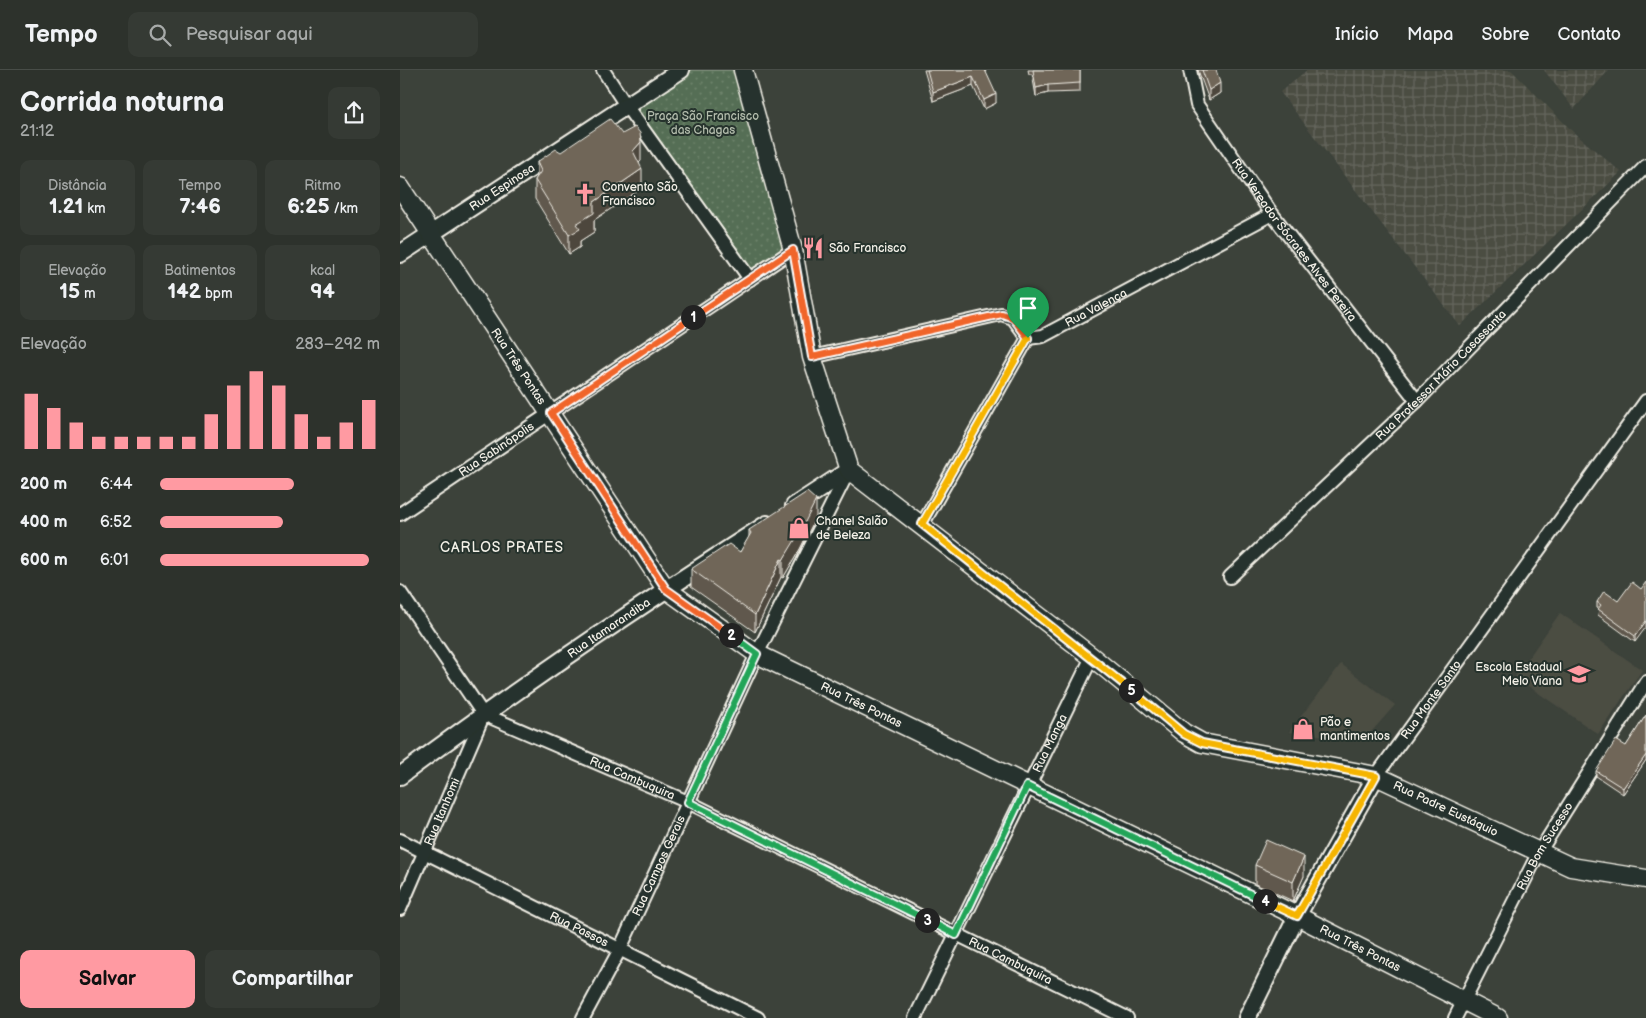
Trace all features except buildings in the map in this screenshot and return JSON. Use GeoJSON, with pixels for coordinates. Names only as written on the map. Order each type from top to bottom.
{"type":"FeatureCollection","features":[{"type":"Feature","properties":{"kind":"main road"},"geometry":{"type":"LineString","coordinates":[[743,70],[793,250],[812,357],[849,470]]}},
{"type":"Feature","properties":{"kind":"main road","name":"Rua Três Pontas"},"geometry":{"type":"LineString","coordinates":[[400,187],[666,589],[757,654],[1297,916],[1498,1018]]}},
{"type":"Feature","properties":{"kind":"main road","name":"Rua Padre Eustáquio"},"geometry":{"type":"LineString","coordinates":[[849,470],[922,524],[1092,657],[1184,734],[1202,743],[1376,776],[1538,854],[1571,867],[1646,879]]}},
{"type":"Feature","properties":{"kind":"street"},"geometry":{"type":"LineString","coordinates":[[604,70],[627,107],[750,279]]}},
{"type":"Feature","properties":{"kind":"street","name":"Rua Espinosa"},"geometry":{"type":"LineString","coordinates":[[400,254],[681,70]]}},
{"type":"Feature","properties":{"kind":"street","name":"Rua Vereador Sócrates Alves Pereira"},"geometry":{"type":"LineString","coordinates":[[1190,70],[1197,105],[1272,214],[1416,401]]}},
{"type":"Feature","properties":{"kind":"street","name":"Rua Professor Mário Casassanta"},"geometry":{"type":"LineString","coordinates":[[1230,577],[1416,401],[1646,166]]}},
{"type":"Feature","properties":{"kind":"street","name":"Rua Valença"},"geometry":{"type":"LineString","coordinates":[[1028,338],[1043,336],[1272,214]]}},
{"type":"Feature","properties":{"kind":"street","name":"Rua Sabinópolis"},"geometry":{"type":"LineString","coordinates":[[400,514],[793,250]]}},
{"type":"Feature","properties":{"kind":"street"},"geometry":{"type":"LineString","coordinates":[[812,357],[1002,314],[1013,318],[1028,338],[922,524]]}},
{"type":"Feature","properties":{"kind":"street","name":"Rua Monte Santo"},"geometry":{"type":"LineString","coordinates":[[1248,1018],[1297,916],[1376,776],[1646,401]]}},
{"type":"Feature","properties":{"kind":"street","name":"Rua Itamarandiba"},"geometry":{"type":"LineString","coordinates":[[400,776],[483,714],[666,589],[849,470]]}},
{"type":"Feature","properties":{"kind":"street","name":"Rua Campos Gerais"},"geometry":{"type":"LineString","coordinates":[[583,1018],[619,951],[757,654],[849,470]]}},
{"type":"Feature","properties":{"kind":"street"},"geometry":{"type":"LineString","coordinates":[[400,592],[483,714]]}},
{"type":"Feature","properties":{"kind":"street","name":"Rua Manga"},"geometry":{"type":"LineString","coordinates":[[915,1018],[1027,786],[1092,657]]}},
{"type":"Feature","properties":{"kind":"street","name":"Rua Bom Sucesso"},"geometry":{"type":"LineString","coordinates":[[1455,1018],[1538,854],[1646,682]]}},
{"type":"Feature","properties":{"kind":"street","name":"Rua Cambuquira"},"geometry":{"type":"LineString","coordinates":[[483,714],[688,802],[1127,1018]]}},
{"type":"Feature","properties":{"kind":"street","name":"Rua Itanhomi"},"geometry":{"type":"LineString","coordinates":[[400,909],[483,714]]}},
{"type":"Feature","properties":{"kind":"street","name":"Rua Passos"},"geometry":{"type":"LineString","coordinates":[[400,840],[619,951],[758,1018]]}},
{"type":"Feature","properties":{"kind":"shaded area"},"geometry":{"type":"Polygon","coordinates":[[[1307,70],[1511,70],[1573,132],[1621,172],[1460,326],[1280,92],[1307,70]]]}},
{"type":"Feature","properties":{"kind":"shaded area"},"geometry":{"type":"Polygon","coordinates":[[[1544,70],[1609,70],[1574,109],[1544,70]]]}},
{"type":"Feature","properties":{"kind":"shaded area","name":"Escola Estadual Melo Viana"},"geometry":{"type":"Polygon","coordinates":[[[1560,613],[1642,670],[1598,734],[1515,677],[1560,613]]]}},
{"type":"Feature","properties":{"kind":"shaded area"},"geometry":{"type":"Polygon","coordinates":[[[1341,664],[1395,705],[1364,740],[1289,732],[1341,664]]]}},
{"type":"Feature","properties":{"kind":"green space","name":"Praça São Francisco das Chagas"},"geometry":{"type":"Polygon","coordinates":[[[681,70],[743,70],[793,250],[750,279],[627,107],[681,70]]]}},
{"type":"Feature","properties":{"kind":"place","name":"Convento São Francisco"},"geometry":{"type":"Point","coordinates":[585,194]}},
{"type":"Feature","properties":{"kind":"place","name":"São Francisco"},"geometry":{"type":"Point","coordinates":[813,248]}},
{"type":"Feature","properties":{"kind":"place","name":"Chanel Salão de Beleza"},"geometry":{"type":"Point","coordinates":[799,528]}},
{"type":"Feature","properties":{"kind":"place","name":"Escola Estadual Melo Viana"},"geometry":{"type":"Point","coordinates":[1579,674]}},
{"type":"Feature","properties":{"kind":"place","name":"Pão e mantimentos"},"geometry":{"type":"Point","coordinates":[1303,729]}},
{"type":"Feature","properties":{"kind":"district","name":"CARLOS PRATES"},"geometry":{"type":"Point","coordinates":[502,547]}},
{"type":"Feature","properties":{"kind":"route"},"geometry":{"type":"LineString","coordinates":[[793,250],[812,357],[1002,314],[1013,318],[1028,338],[922,524],[1092,657],[1184,734],[1202,743],[1376,776],[1297,916],[1027,786],[956,935],[688,802],[757,654],[666,589],[551,413],[793,250]]}}]}
